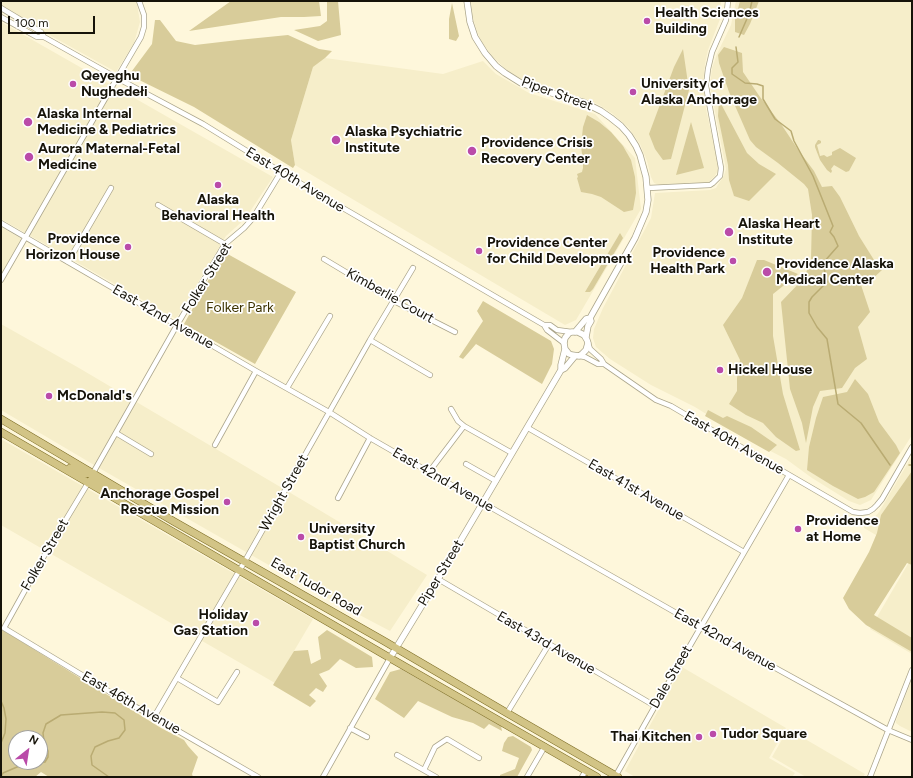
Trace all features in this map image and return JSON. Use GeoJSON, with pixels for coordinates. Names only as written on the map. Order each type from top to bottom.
{"type":"FeatureCollection","features":[{"type":"Feature","properties":{"kind":"main road","name":"East Tudor Road"},"geometry":{"type":"LineString","coordinates":[[1,419],[616,777]]}},
{"type":"Feature","properties":{"kind":"main road","name":"East Tudor Road"},"geometry":{"type":"LineString","coordinates":[[1,432],[239,571],[545,746],[584,774],[597,777]]}},
{"type":"Feature","properties":{"kind":"main road"},"geometry":{"type":"LineString","coordinates":[[64,469],[70,468],[84,474],[93,473]]}},
{"type":"Feature","properties":{"kind":"main road"},"geometry":{"type":"LineString","coordinates":[[88,483],[93,480],[114,491],[119,488]]}},
{"type":"Feature","properties":{"kind":"street"},"geometry":{"type":"LineString","coordinates":[[1,280],[141,37],[144,27],[144,15],[139,1]]}},
{"type":"Feature","properties":{"kind":"street","name":"Piper Street"},"geometry":{"type":"LineString","coordinates":[[467,1],[470,22],[475,37],[485,53],[496,66],[521,83],[583,102],[611,118],[629,135],[636,146],[644,167],[648,188],[646,212],[636,238],[590,318],[591,322],[588,326],[586,337]]}},
{"type":"Feature","properties":{"kind":"street"},"geometry":{"type":"LineString","coordinates":[[648,188],[710,185],[720,176],[721,168],[706,86],[709,64],[715,43],[726,20],[728,1]]}},
{"type":"Feature","properties":{"kind":"street","name":"East 40th Avenue"},"geometry":{"type":"LineString","coordinates":[[1,8],[41,32],[44,37],[203,124],[281,172],[544,325],[547,330],[564,346]]}},
{"type":"Feature","properties":{"kind":"street","name":"East 40th Avenue"},"geometry":{"type":"LineString","coordinates":[[1,17],[37,37],[44,37]]}},
{"type":"Feature","properties":{"kind":"street","name":"Folker Street"},"geometry":{"type":"LineString","coordinates":[[93,473],[225,244],[244,228],[253,218],[281,172]]}},
{"type":"Feature","properties":{"kind":"street"},"geometry":{"type":"LineString","coordinates":[[68,262],[111,188]]}},
{"type":"Feature","properties":{"kind":"street"},"geometry":{"type":"LineString","coordinates":[[158,205],[225,244]]}},
{"type":"Feature","properties":{"kind":"street","name":"East 42nd Avenue"},"geometry":{"type":"LineString","coordinates":[[1,223],[177,326],[329,412],[370,438],[701,627],[888,730],[912,740]]}},
{"type":"Feature","properties":{"kind":"street","name":"Kimberlie Court"},"geometry":{"type":"LineString","coordinates":[[324,259],[394,301],[455,332]]}},
{"type":"Feature","properties":{"kind":"street","name":"Wright Street"},"geometry":{"type":"LineString","coordinates":[[154,717],[245,561],[370,340],[413,268]]}},
{"type":"Feature","properties":{"kind":"street"},"geometry":{"type":"LineString","coordinates":[[287,388],[330,316]]}},
{"type":"Feature","properties":{"kind":"street","name":"Piper Street"},"geometry":{"type":"LineString","coordinates":[[322,777],[390,658],[528,428],[561,370],[567,335],[573,332],[586,319],[590,318]]}},
{"type":"Feature","properties":{"kind":"street","name":"East 40th Avenue"},"geometry":{"type":"LineString","coordinates":[[544,325],[550,325],[557,330],[565,332],[573,332]]}},
{"type":"Feature","properties":{"kind":"street"},"geometry":{"type":"LineString","coordinates":[[573,332],[581,333],[586,337],[588,343]]}},
{"type":"Feature","properties":{"kind":"street"},"geometry":{"type":"LineString","coordinates":[[370,340],[430,375]]}},
{"type":"Feature","properties":{"kind":"street","name":"East 40th Avenue"},"geometry":{"type":"LineString","coordinates":[[588,343],[590,349],[601,359],[604,364],[656,400],[671,406],[853,512],[868,512],[874,509],[912,447]]}},
{"type":"Feature","properties":{"kind":"street","name":"Piper Street"},"geometry":{"type":"LineString","coordinates":[[561,370],[577,356],[582,354],[586,350],[588,343]]}},
{"type":"Feature","properties":{"kind":"street"},"geometry":{"type":"LineString","coordinates":[[564,346],[569,354],[577,356]]}},
{"type":"Feature","properties":{"kind":"street","name":"East 40th Avenue"},"geometry":{"type":"LineString","coordinates":[[577,356],[585,356],[598,364],[604,364]]}},
{"type":"Feature","properties":{"kind":"street"},"geometry":{"type":"LineString","coordinates":[[215,445],[256,371]]}},
{"type":"Feature","properties":{"kind":"street"},"geometry":{"type":"LineString","coordinates":[[451,409],[458,421],[464,426],[512,454]]}},
{"type":"Feature","properties":{"kind":"street"},"geometry":{"type":"LineString","coordinates":[[429,472],[464,426]]}},
{"type":"Feature","properties":{"kind":"street","name":"East 41st Avenue"},"geometry":{"type":"LineString","coordinates":[[528,428],[744,552]]}},
{"type":"Feature","properties":{"kind":"street"},"geometry":{"type":"LineString","coordinates":[[116,433],[151,454]]}},
{"type":"Feature","properties":{"kind":"street"},"geometry":{"type":"LineString","coordinates":[[338,498],[370,438]]}},
{"type":"Feature","properties":{"kind":"street"},"geometry":{"type":"LineString","coordinates":[[466,464],[496,481]]}},
{"type":"Feature","properties":{"kind":"street","name":"Dale Street"},"geometry":{"type":"LineString","coordinates":[[616,777],[655,706],[789,475]]}},
{"type":"Feature","properties":{"kind":"street","name":"Folker Street"},"geometry":{"type":"LineString","coordinates":[[4,628],[47,551],[88,483]]}},
{"type":"Feature","properties":{"kind":"street","name":"East 43rd Avenue"},"geometry":{"type":"LineString","coordinates":[[438,579],[655,706]]}},
{"type":"Feature","properties":{"kind":"street","name":"East 46th Avenue"},"geometry":{"type":"LineString","coordinates":[[4,628],[125,701],[258,777]]}},
{"type":"Feature","properties":{"kind":"street"},"geometry":{"type":"LineString","coordinates":[[507,713],[549,644]]}},
{"type":"Feature","properties":{"kind":"street"},"geometry":{"type":"LineString","coordinates":[[870,777],[912,670]]}},
{"type":"Feature","properties":{"kind":"street"},"geometry":{"type":"LineString","coordinates":[[177,678],[218,702],[237,672]]}},
{"type":"Feature","properties":{"kind":"street"},"geometry":{"type":"LineString","coordinates":[[350,728],[367,737]]}},
{"type":"Feature","properties":{"kind":"street"},"geometry":{"type":"LineString","coordinates":[[424,770],[435,748],[447,739],[479,758]]}},
{"type":"Feature","properties":{"kind":"street"},"geometry":{"type":"LineString","coordinates":[[527,777],[545,746]]}},
{"type":"Feature","properties":{"kind":"street"},"geometry":{"type":"LineString","coordinates":[[398,755],[436,777]]}},
{"type":"Feature","properties":{"kind":"shaded area"},"geometry":{"type":"Polygon","coordinates":[[[1,1],[135,1],[137,4],[140,22],[134,43],[116,72],[1,8],[1,1]]]}},
{"type":"Feature","properties":{"kind":"shaded area","name":"University of Alaska Anchorage"},"geometry":{"type":"Polygon","coordinates":[[[471,1],[721,1],[720,19],[708,50],[703,82],[706,109],[719,168],[715,176],[707,183],[660,185],[654,183],[640,144],[628,127],[613,114],[589,100],[522,79],[509,72],[493,57],[481,41],[477,31],[472,15],[471,1]]]}},
{"type":"Feature","properties":{"kind":"shaded area","name":"Providence Alaska Medical Center"},"geometry":{"type":"Polygon","coordinates":[[[736,1],[912,1],[912,435],[871,500],[860,505],[849,501],[812,478],[786,459],[743,437],[695,407],[651,385],[610,359],[596,347],[593,338],[594,329],[603,308],[651,218],[655,193],[710,190],[716,188],[724,175],[726,169],[710,86],[712,68],[731,25],[736,1]]]}},
{"type":"Feature","properties":{"kind":"shaded area"},"geometry":{"type":"Polygon","coordinates":[[[1,22],[273,177],[245,219],[226,236],[176,319],[1,219],[1,22]]]}},
{"type":"Feature","properties":{"kind":"shaded area"},"geometry":{"type":"Polygon","coordinates":[[[325,58],[443,74],[483,61],[496,74],[529,93],[595,114],[635,158],[641,209],[576,320],[565,325],[295,165],[291,140],[313,67],[325,58]]]}},
{"type":"Feature","properties":{"kind":"shaded area"},"geometry":{"type":"Polygon","coordinates":[[[1,227],[22,239],[1,275],[1,227]]]}},
{"type":"Feature","properties":{"kind":"shaded area"},"geometry":{"type":"Polygon","coordinates":[[[1,324],[79,368],[427,575],[390,631],[316,592],[1,410],[1,324]]]}},
{"type":"Feature","properties":{"kind":"shaded area"},"geometry":{"type":"Polygon","coordinates":[[[1,439],[313,619],[275,683],[1,525],[1,439]]]}},
{"type":"Feature","properties":{"kind":"shaded area"},"geometry":{"type":"Polygon","coordinates":[[[912,456],[912,556],[864,528],[865,521],[873,519],[879,512],[912,456]]]}},
{"type":"Feature","properties":{"kind":"shaded area"},"geometry":{"type":"Polygon","coordinates":[[[912,557],[912,654],[870,629],[912,557]]]}},
{"type":"Feature","properties":{"kind":"shaded area","name":"Tudor Square"},"geometry":{"type":"Polygon","coordinates":[[[682,667],[786,728],[769,758],[795,773],[792,777],[635,777],[625,771],[682,667]]]}},
{"type":"Feature","properties":{"kind":"shaded area"},"geometry":{"type":"Polygon","coordinates":[[[912,679],[912,732],[900,726],[896,723],[896,721],[912,679]]]}},
{"type":"Feature","properties":{"kind":"shaded area"},"geometry":{"type":"Polygon","coordinates":[[[788,729],[865,774],[863,777],[806,777],[772,757],[788,729]]]}},
{"type":"Feature","properties":{"kind":"green space"},"geometry":{"type":"Polygon","coordinates":[[[231,1],[319,1],[321,16],[281,17],[189,31],[231,1]]]}},
{"type":"Feature","properties":{"kind":"green space"},"geometry":{"type":"Polygon","coordinates":[[[327,1],[338,1],[341,35],[318,41],[294,30],[320,26],[327,21],[327,1]]]}},
{"type":"Feature","properties":{"kind":"green space"},"geometry":{"type":"Polygon","coordinates":[[[740,1],[759,1],[744,35],[735,32],[735,20],[740,1]]]}},
{"type":"Feature","properties":{"kind":"green space"},"geometry":{"type":"Polygon","coordinates":[[[452,3],[459,36],[456,41],[449,39],[449,19],[452,3]]]}},
{"type":"Feature","properties":{"kind":"green space"},"geometry":{"type":"Polygon","coordinates":[[[155,20],[160,20],[176,41],[195,45],[288,35],[319,49],[332,51],[313,67],[291,140],[295,165],[293,168],[194,107],[129,75],[152,44],[155,20]]]}},
{"type":"Feature","properties":{"kind":"green space"},"geometry":{"type":"Polygon","coordinates":[[[724,47],[742,53],[743,72],[814,171],[822,187],[832,186],[840,197],[859,236],[882,270],[869,282],[861,285],[870,312],[858,327],[867,359],[855,368],[842,388],[820,391],[813,407],[806,443],[802,423],[790,389],[781,302],[804,278],[811,260],[812,215],[808,189],[778,163],[756,147],[750,140],[729,92],[719,63],[718,55],[724,47]]]}},
{"type":"Feature","properties":{"kind":"green space"},"geometry":{"type":"Polygon","coordinates":[[[683,49],[689,90],[671,159],[663,160],[655,149],[649,134],[674,67],[683,49]]]}},
{"type":"Feature","properties":{"kind":"green space"},"geometry":{"type":"Polygon","coordinates":[[[719,100],[747,153],[759,164],[776,174],[749,201],[734,196],[729,180],[728,165],[718,116],[719,100]]]}},
{"type":"Feature","properties":{"kind":"green space"},"geometry":{"type":"Polygon","coordinates":[[[587,115],[599,122],[611,132],[623,146],[631,160],[635,177],[636,193],[633,210],[624,212],[601,197],[581,192],[577,174],[582,172],[583,168],[581,146],[583,127],[587,115]]]}},
{"type":"Feature","properties":{"kind":"green space"},"geometry":{"type":"Polygon","coordinates":[[[691,122],[704,168],[676,175],[691,122]]]}},
{"type":"Feature","properties":{"kind":"green space"},"geometry":{"type":"Polygon","coordinates":[[[818,140],[821,141],[821,143],[817,145],[820,156],[824,155],[827,157],[832,155],[832,152],[840,148],[856,158],[849,171],[846,172],[834,165],[831,169],[831,173],[827,170],[820,160],[815,147],[818,140]]]}},
{"type":"Feature","properties":{"kind":"green space"},"geometry":{"type":"Polygon","coordinates":[[[620,233],[623,238],[593,289],[590,292],[585,292],[620,233]]]}},
{"type":"Feature","properties":{"kind":"green space","name":"Folker Park"},"geometry":{"type":"Polygon","coordinates":[[[224,252],[296,292],[255,364],[184,324],[224,252]]]}},
{"type":"Feature","properties":{"kind":"green space"},"geometry":{"type":"Polygon","coordinates":[[[757,260],[764,260],[798,274],[773,294],[773,336],[783,394],[800,450],[796,451],[776,437],[763,423],[746,415],[729,404],[737,391],[737,378],[740,360],[723,325],[742,298],[757,260]]]}},
{"type":"Feature","properties":{"kind":"green space"},"geometry":{"type":"Polygon","coordinates":[[[483,301],[551,341],[554,349],[552,364],[542,384],[476,344],[463,359],[459,357],[483,321],[477,311],[483,301]]]}},
{"type":"Feature","properties":{"kind":"green space"},"geometry":{"type":"Polygon","coordinates":[[[855,379],[868,394],[879,422],[900,453],[874,492],[858,499],[807,470],[809,447],[823,397],[847,392],[855,379]]]}},
{"type":"Feature","properties":{"kind":"green space"},"geometry":{"type":"Polygon","coordinates":[[[708,410],[723,418],[727,416],[751,427],[777,445],[769,452],[705,416],[708,410]]]}},
{"type":"Feature","properties":{"kind":"green space"},"geometry":{"type":"Polygon","coordinates":[[[912,471],[912,565],[907,563],[874,615],[912,638],[912,652],[866,625],[849,609],[843,598],[869,552],[877,533],[881,515],[912,471]]]}},
{"type":"Feature","properties":{"kind":"green space"},"geometry":{"type":"Polygon","coordinates":[[[1,629],[161,728],[184,740],[198,757],[192,774],[193,777],[49,777],[41,772],[35,777],[1,777],[1,629]]]}},
{"type":"Feature","properties":{"kind":"green space"},"geometry":{"type":"Polygon","coordinates":[[[327,630],[372,657],[373,667],[356,668],[340,659],[329,670],[319,674],[327,686],[323,692],[316,688],[309,695],[316,701],[310,707],[273,685],[294,651],[308,650],[311,664],[321,659],[318,637],[327,630]]]}},
{"type":"Feature","properties":{"kind":"green space"},"geometry":{"type":"Polygon","coordinates":[[[401,669],[501,726],[502,731],[489,724],[484,729],[473,723],[452,717],[418,701],[404,718],[375,699],[390,672],[401,669]]]}},
{"type":"Feature","properties":{"kind":"green space"},"geometry":{"type":"Polygon","coordinates":[[[513,736],[531,747],[532,750],[517,777],[500,777],[500,775],[515,769],[519,758],[502,751],[504,743],[508,737],[513,736]]]}},
{"type":"Feature","properties":{"kind":"waterway"},"geometry":{"type":"LineString","coordinates":[[739,37],[749,14],[752,1]]}},
{"type":"Feature","properties":{"kind":"waterway"},"geometry":{"type":"LineString","coordinates":[[736,47],[738,62],[732,68],[732,74],[745,83],[763,86],[763,99],[775,119],[791,131],[794,141],[813,176],[833,226],[830,232],[838,246],[823,263],[827,282],[809,302],[809,313],[817,327],[827,339],[838,404],[861,423],[890,465]]}},
{"type":"Feature","properties":{"kind":"waterway"},"geometry":{"type":"LineString","coordinates":[[1,701],[6,719],[5,733],[1,743]]}},
{"type":"Feature","properties":{"kind":"waterway"},"geometry":{"type":"LineString","coordinates":[[1,777],[3,773],[17,767],[45,762],[48,757],[48,751],[43,733],[46,724],[61,715],[102,712],[115,713],[124,720],[125,730],[119,738],[95,747],[91,756],[92,765],[109,777]]}},
{"type":"Feature","properties":{"kind":"place","name":"Health Sciences Building"},"geometry":{"type":"Point","coordinates":[647,21]}},
{"type":"Feature","properties":{"kind":"place","name":"Qeyeghu Nughedełi"},"geometry":{"type":"Point","coordinates":[73,84]}},
{"type":"Feature","properties":{"kind":"place","name":"University of Alaska Anchorage"},"geometry":{"type":"Point","coordinates":[633,92]}},
{"type":"Feature","properties":{"kind":"place","name":"Alaska Internal Medicine & Pediatrics"},"geometry":{"type":"Point","coordinates":[28,122]}},
{"type":"Feature","properties":{"kind":"place","name":"Alaska Psychiatric Institute"},"geometry":{"type":"Point","coordinates":[336,140]}},
{"type":"Feature","properties":{"kind":"place","name":"Providence Crisis Recovery Center"},"geometry":{"type":"Point","coordinates":[472,151]}},
{"type":"Feature","properties":{"kind":"place","name":"Aurora Maternal-Fetal Medicine"},"geometry":{"type":"Point","coordinates":[29,157]}},
{"type":"Feature","properties":{"kind":"place","name":"Alaska Behavioral Health"},"geometry":{"type":"Point","coordinates":[218,185]}},
{"type":"Feature","properties":{"kind":"place","name":"Alaska Heart Institute"},"geometry":{"type":"Point","coordinates":[729,232]}},
{"type":"Feature","properties":{"kind":"place","name":"Providence Horizon House"},"geometry":{"type":"Point","coordinates":[128,247]}},
{"type":"Feature","properties":{"kind":"place","name":"Providence Center for Child Development"},"geometry":{"type":"Point","coordinates":[479,251]}},
{"type":"Feature","properties":{"kind":"place","name":"Providence Health Park"},"geometry":{"type":"Point","coordinates":[733,261]}},
{"type":"Feature","properties":{"kind":"place","name":"Providence Alaska Medical Center"},"geometry":{"type":"Point","coordinates":[767,272]}},
{"type":"Feature","properties":{"kind":"place","name":"Hickel House"},"geometry":{"type":"Point","coordinates":[720,370]}},
{"type":"Feature","properties":{"kind":"place","name":"McDonald's"},"geometry":{"type":"Point","coordinates":[49,396]}},
{"type":"Feature","properties":{"kind":"place","name":"Anchorage Gospel Rescue Mission"},"geometry":{"type":"Point","coordinates":[227,502]}},
{"type":"Feature","properties":{"kind":"place","name":"Providence at Home"},"geometry":{"type":"Point","coordinates":[798,529]}},
{"type":"Feature","properties":{"kind":"place","name":"University Baptist Church"},"geometry":{"type":"Point","coordinates":[301,537]}},
{"type":"Feature","properties":{"kind":"place","name":"Holiday Gas Station"},"geometry":{"type":"Point","coordinates":[256,623]}},
{"type":"Feature","properties":{"kind":"place","name":"Tudor Square"},"geometry":{"type":"Point","coordinates":[713,734]}},
{"type":"Feature","properties":{"kind":"place","name":"Thai Kitchen"},"geometry":{"type":"Point","coordinates":[699,737]}}]}
